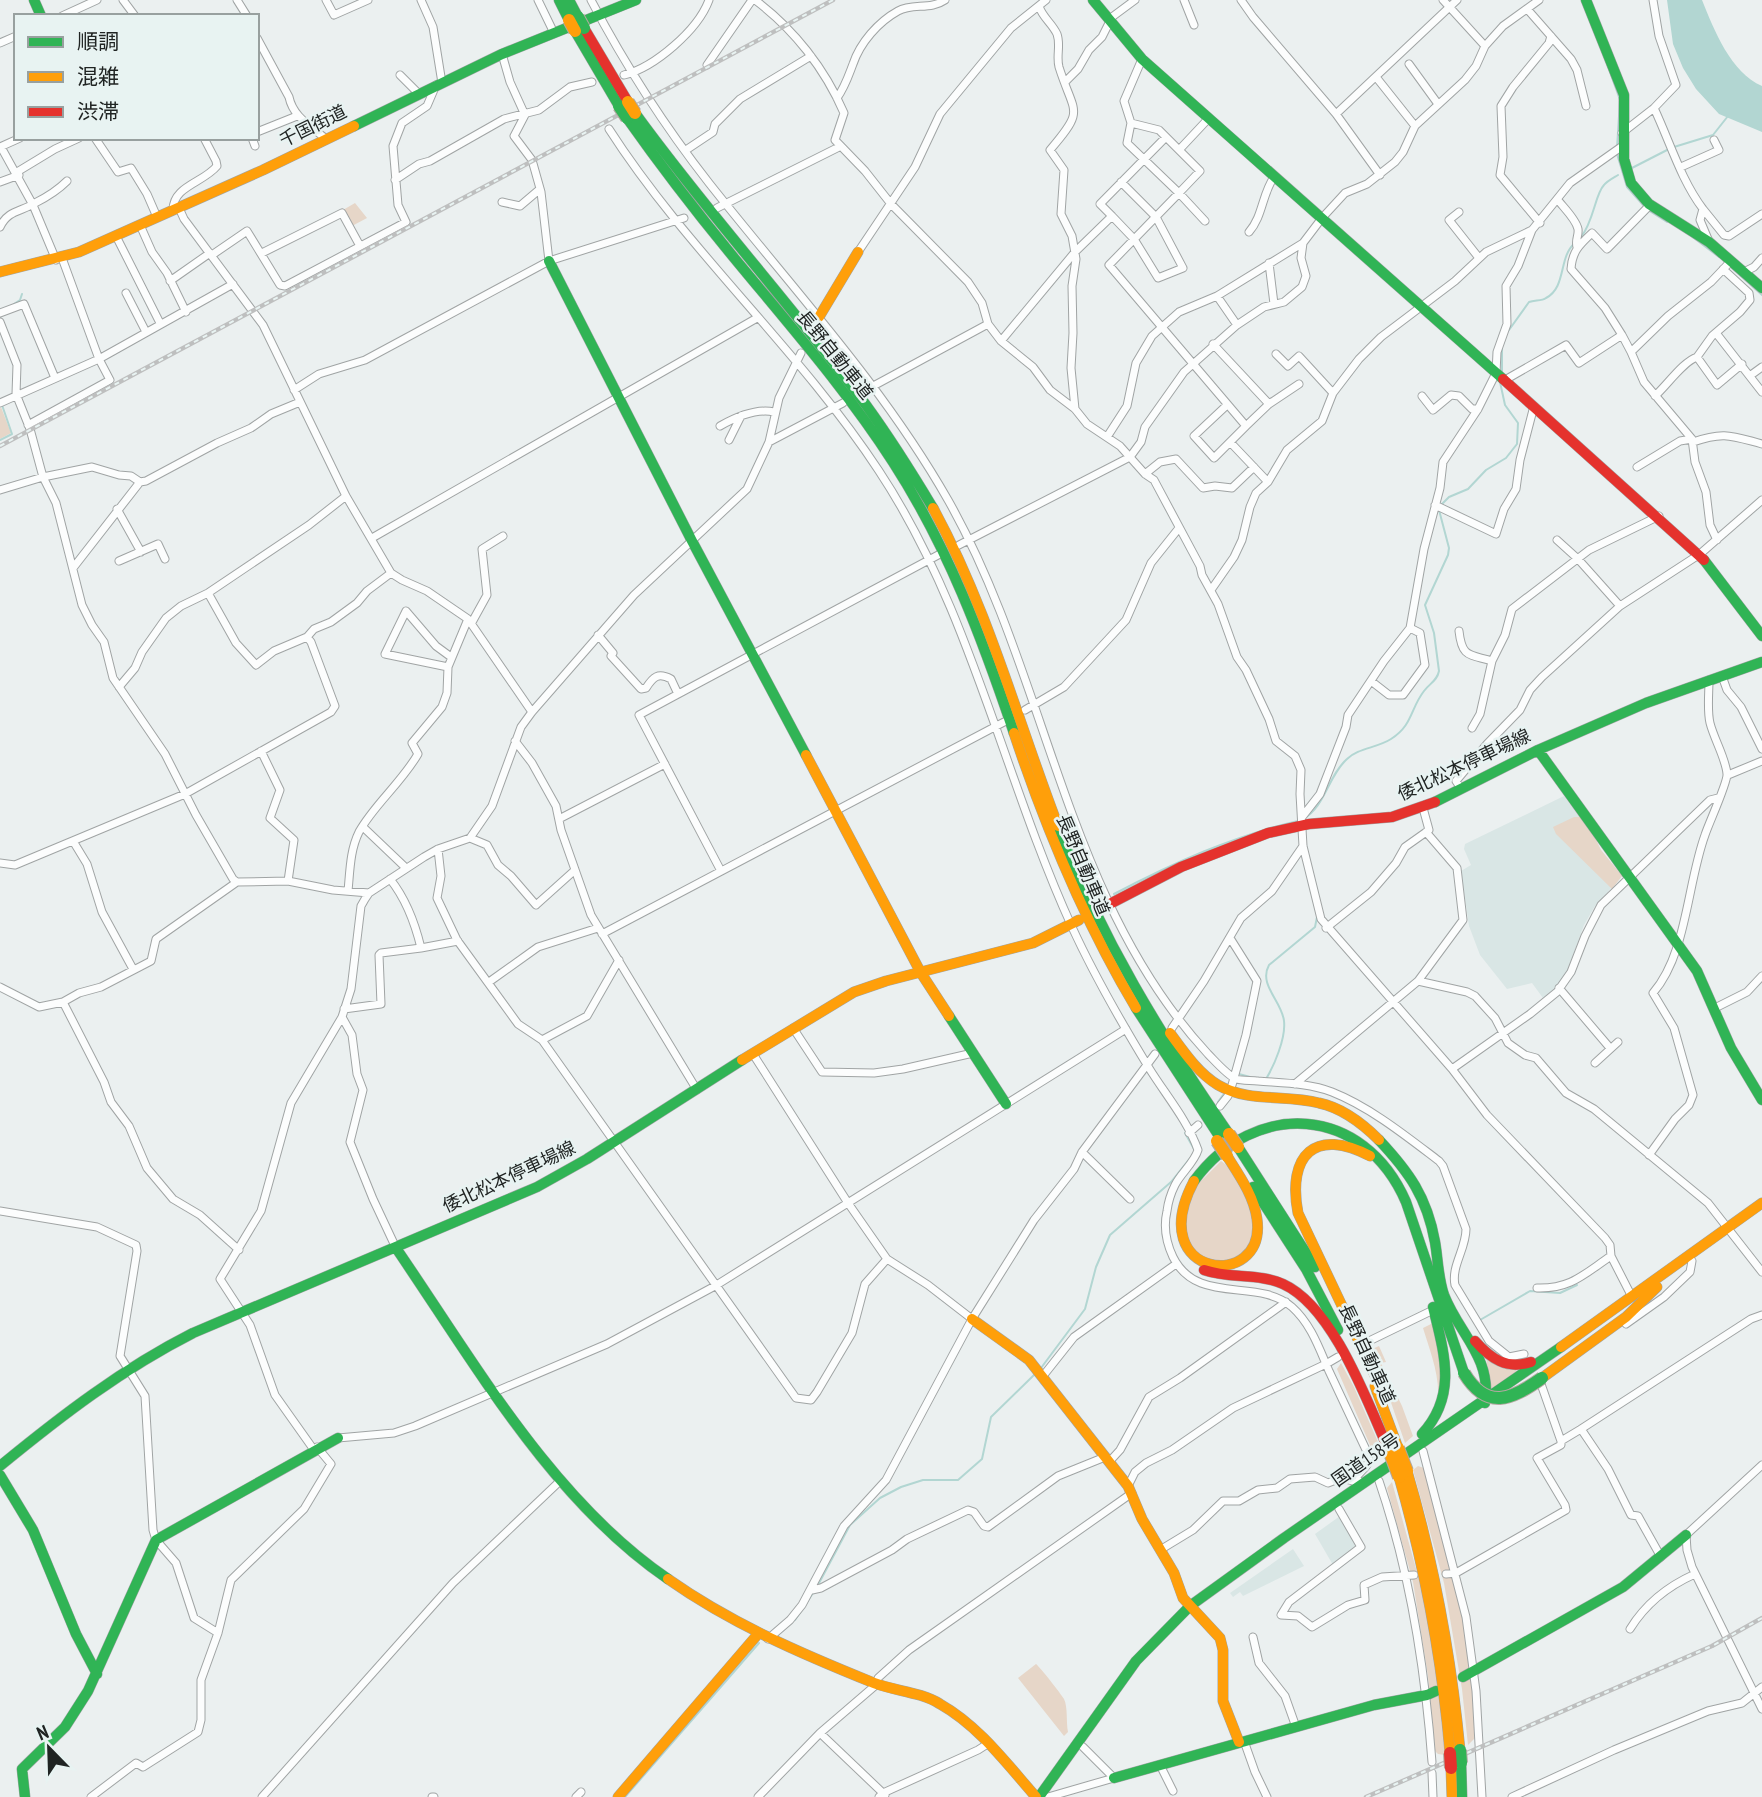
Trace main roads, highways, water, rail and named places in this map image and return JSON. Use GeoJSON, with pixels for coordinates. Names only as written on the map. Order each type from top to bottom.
{"type":"FeatureCollection","features":[{"type":"Feature","properties":{"kind":"main road","name":"長野自動車道"},"geometry":{"type":"LineString","coordinates":[[559,0],[577,24],[679,192],[855,407],[890,456],[926,515],[973,616],[1049,831],[1082,909],[1121,985],[1168,1062],[1314,1264],[1349,1331],[1377,1392],[1403,1474],[1435,1623],[1462,1797]]}},
{"type":"Feature","properties":{"kind":"main road","name":"長野自動車道"},"geometry":{"type":"LineString","coordinates":[[569,0],[577,24]]}},
{"type":"Feature","properties":{"kind":"main road","name":"千国街道"},"geometry":{"type":"LineString","coordinates":[[0,272],[59,259],[116,236],[502,54],[636,0]]}},
{"type":"Feature","properties":{"kind":"main road"},"geometry":{"type":"LineString","coordinates":[[1093,0],[1142,59],[1700,554],[1762,636]]}},
{"type":"Feature","properties":{"kind":"main road"},"geometry":{"type":"LineString","coordinates":[[1586,0],[1623,95],[1625,106],[1618,149],[1633,187],[1647,208],[1710,243],[1727,265],[1744,272],[1762,288]]}},
{"type":"Feature","properties":{"kind":"main road","name":"長野自動車道"},"geometry":{"type":"LineString","coordinates":[[628,110],[863,402],[898,450],[934,511],[982,614],[1074,869],[1104,933],[1222,1138]]}},
{"type":"Feature","properties":{"kind":"main road"},"geometry":{"type":"LineString","coordinates":[[816,323],[859,252]]}},
{"type":"Feature","properties":{"kind":"main road"},"geometry":{"type":"LineString","coordinates":[[549,261],[692,541],[921,973],[1006,1104]]}},
{"type":"Feature","properties":{"kind":"main road","name":"倭北松本停車場線"},"geometry":{"type":"LineString","coordinates":[[1104,906],[1209,855],[1302,821],[1380,819],[1423,808],[1538,750],[1646,703],[1762,662]]}},
{"type":"Feature","properties":{"kind":"main road"},"geometry":{"type":"LineString","coordinates":[[1538,750],[1696,971],[1739,1062],[1762,1100]]}},
{"type":"Feature","properties":{"kind":"main road","name":"倭北松本停車場線"},"geometry":{"type":"LineString","coordinates":[[0,1466],[126,1368],[180,1339],[537,1187],[616,1142],[854,992],[886,981],[1022,947],[1075,922]]}},
{"type":"Feature","properties":{"kind":"main road"},"geometry":{"type":"LineString","coordinates":[[1104,933],[1166,1028],[1196,1067],[1209,1079],[1237,1093],[1309,1100],[1341,1111],[1370,1129],[1406,1171],[1422,1200],[1434,1239],[1440,1281],[1485,1372],[1488,1386],[1485,1404]]}},
{"type":"Feature","properties":{"kind":"main road"},"geometry":{"type":"LineString","coordinates":[[1394,1450],[1319,1313],[1309,1302],[1301,1294],[1280,1283],[1221,1276],[1200,1269],[1185,1256],[1177,1241],[1174,1214],[1191,1175],[1215,1149],[1247,1129],[1284,1119],[1319,1119],[1349,1127],[1372,1142],[1406,1171]]}},
{"type":"Feature","properties":{"kind":"main road"},"geometry":{"type":"LineString","coordinates":[[1232,1152],[1252,1198],[1258,1229],[1252,1247],[1245,1257],[1230,1265],[1217,1267],[1198,1259],[1188,1248],[1180,1229],[1182,1208],[1195,1179],[1210,1161],[1230,1145],[1251,1134],[1275,1127],[1297,1124],[1337,1129],[1369,1147],[1403,1195],[1464,1373],[1477,1392],[1501,1399],[1517,1395],[1538,1380]]}},
{"type":"Feature","properties":{"kind":"main road"},"geometry":{"type":"LineString","coordinates":[[1377,1392],[1380,1386],[1298,1213],[1293,1187],[1296,1171],[1303,1158],[1314,1148],[1329,1143],[1346,1144],[1361,1150],[1375,1160],[1397,1184]]}},
{"type":"Feature","properties":{"kind":"main road","name":"長野自動車道"},"geometry":{"type":"LineString","coordinates":[[1232,1152],[1295,1251],[1328,1310],[1394,1450]]}},
{"type":"Feature","properties":{"kind":"main road","name":"国道158号"},"geometry":{"type":"LineString","coordinates":[[1048,1797],[1142,1665],[1193,1608],[1339,1509],[1377,1478],[1485,1404],[1538,1380],[1626,1317],[1657,1287],[1762,1203]]}},
{"type":"Feature","properties":{"kind":"main road","name":"国道158号"},"geometry":{"type":"LineString","coordinates":[[1037,1797],[1136,1661],[1193,1608],[1359,1481],[1377,1478],[1423,1451],[1567,1342],[1730,1230],[1762,1212]]}},
{"type":"Feature","properties":{"kind":"main road"},"geometry":{"type":"LineString","coordinates":[[1377,1478],[1434,1423],[1445,1402],[1442,1349],[1419,1244]]}},
{"type":"Feature","properties":{"kind":"main road"},"geometry":{"type":"LineString","coordinates":[[396,1248],[494,1392],[560,1481],[606,1529],[654,1570],[702,1603],[763,1636],[877,1684],[938,1702],[968,1722],[1037,1797]]}},
{"type":"Feature","properties":{"kind":"main road"},"geometry":{"type":"LineString","coordinates":[[1452,1307],[1490,1357],[1506,1366],[1525,1365],[1567,1342]]}},
{"type":"Feature","properties":{"kind":"main road"},"geometry":{"type":"LineString","coordinates":[[972,1319],[1020,1353],[1043,1376],[1130,1489],[1142,1519],[1174,1573],[1183,1598],[1220,1638],[1223,1650],[1223,1700],[1242,1741]]}},
{"type":"Feature","properties":{"kind":"main road"},"geometry":{"type":"LineString","coordinates":[[25,1797],[22,1769],[65,1727],[96,1674],[156,1540],[338,1438]]}},
{"type":"Feature","properties":{"kind":"main road"},"geometry":{"type":"LineString","coordinates":[[0,1475],[31,1522],[65,1610],[96,1674]]}},
{"type":"Feature","properties":{"kind":"main road"},"geometry":{"type":"LineString","coordinates":[[1469,1674],[1623,1587],[1686,1535]]}},
{"type":"Feature","properties":{"kind":"main road"},"geometry":{"type":"LineString","coordinates":[[618,1797],[763,1636]]}},
{"type":"Feature","properties":{"kind":"main road"},"geometry":{"type":"LineString","coordinates":[[1114,1778],[1374,1705],[1431,1693]]}},
{"type":"Feature","properties":{"kind":"main road","name":"長野自動車道"},"geometry":{"type":"LineString","coordinates":[[1452,1797],[1456,1758]]}},
{"type":"Feature","properties":{"kind":"water"},"geometry":{"type":"Polygon","coordinates":[[[1667,0],[1702,0],[1718,37],[1733,61],[1751,80],[1762,86],[1762,132],[1719,114],[1696,89],[1673,44],[1667,0]]]}},
{"type":"Feature","properties":{"kind":"waterway"},"geometry":{"type":"LineString","coordinates":[[1603,52],[1620,100],[1617,148]]}},
{"type":"Feature","properties":{"kind":"waterway"},"geometry":{"type":"LineString","coordinates":[[1674,147],[1713,135],[1728,116]]}},
{"type":"Feature","properties":{"kind":"waterway"},"geometry":{"type":"LineString","coordinates":[[1630,169],[1669,149]]}},
{"type":"Feature","properties":{"kind":"waterway"},"geometry":{"type":"LineString","coordinates":[[1617,154],[1627,187],[1644,206]]}},
{"type":"Feature","properties":{"kind":"waterway"},"geometry":{"type":"LineString","coordinates":[[1581,237],[1601,189],[1618,175]]}},
{"type":"Feature","properties":{"kind":"waterway"},"geometry":{"type":"LineString","coordinates":[[1648,210],[1667,222]]}},
{"type":"Feature","properties":{"kind":"waterway"},"geometry":{"type":"LineString","coordinates":[[1690,235],[1719,257]]}},
{"type":"Feature","properties":{"kind":"waterway"},"geometry":{"type":"LineString","coordinates":[[1509,330],[1529,302],[1544,299],[1553,293],[1566,256],[1575,243]]}},
{"type":"Feature","properties":{"kind":"waterway"},"geometry":{"type":"LineString","coordinates":[[1731,267],[1762,295]]}},
{"type":"Feature","properties":{"kind":"waterway"},"geometry":{"type":"LineString","coordinates":[[14,304],[20,300],[22,294]]}},
{"type":"Feature","properties":{"kind":"waterway"},"geometry":{"type":"LineString","coordinates":[[1502,348],[1502,373]]}},
{"type":"Feature","properties":{"kind":"waterway"},"geometry":{"type":"LineString","coordinates":[[1441,505],[1449,497],[1468,489],[1486,470],[1506,458],[1517,444],[1518,423],[1505,405],[1500,382]]}},
{"type":"Feature","properties":{"kind":"waterway"},"geometry":{"type":"LineString","coordinates":[[0,440],[12,434],[2,405]]}},
{"type":"Feature","properties":{"kind":"waterway"},"geometry":{"type":"LineString","coordinates":[[1303,819],[1322,799],[1335,774],[1347,759],[1398,734],[1419,698],[1438,674],[1434,633],[1425,605],[1448,555],[1449,548],[1439,510]]}},
{"type":"Feature","properties":{"kind":"waterway"},"geometry":{"type":"LineString","coordinates":[[1114,894],[1204,852],[1250,834],[1298,821]]}},
{"type":"Feature","properties":{"kind":"waterway"},"geometry":{"type":"LineString","coordinates":[[1266,1079],[1279,1052],[1284,1028],[1282,1014],[1268,986],[1266,972],[1269,965],[1315,927],[1317,917]]}},
{"type":"Feature","properties":{"kind":"waterway"},"geometry":{"type":"LineString","coordinates":[[1239,1074],[1250,1077]]}},
{"type":"Feature","properties":{"kind":"waterway"},"geometry":{"type":"LineString","coordinates":[[1218,1102],[1223,1095]]}},
{"type":"Feature","properties":{"kind":"waterway"},"geometry":{"type":"LineString","coordinates":[[1185,1133],[1194,1149]]}},
{"type":"Feature","properties":{"kind":"waterway"},"geometry":{"type":"LineString","coordinates":[[1041,1368],[1085,1309],[1096,1267],[1110,1235],[1171,1182],[1191,1157]]}},
{"type":"Feature","properties":{"kind":"waterway"},"geometry":{"type":"LineString","coordinates":[[1480,1320],[1530,1291],[1560,1293],[1577,1285]]}},
{"type":"Feature","properties":{"kind":"waterway"},"geometry":{"type":"LineString","coordinates":[[818,1585],[850,1525],[880,1498],[923,1480],[958,1480],[982,1459],[991,1417],[1035,1374]]}},
{"type":"Feature","properties":{"kind":"waterway"},"geometry":{"type":"LineString","coordinates":[[795,1620],[813,1593]]}},
{"type":"Feature","properties":{"kind":"waterway"},"geometry":{"type":"LineString","coordinates":[[625,1797],[759,1643]]}},
{"type":"Feature","properties":{"kind":"railway"},"geometry":{"type":"LineString","coordinates":[[0,446],[833,0]]}},
{"type":"Feature","properties":{"kind":"railway"},"geometry":{"type":"LineString","coordinates":[[1366,1797],[1712,1646],[1762,1618]]}}]}
